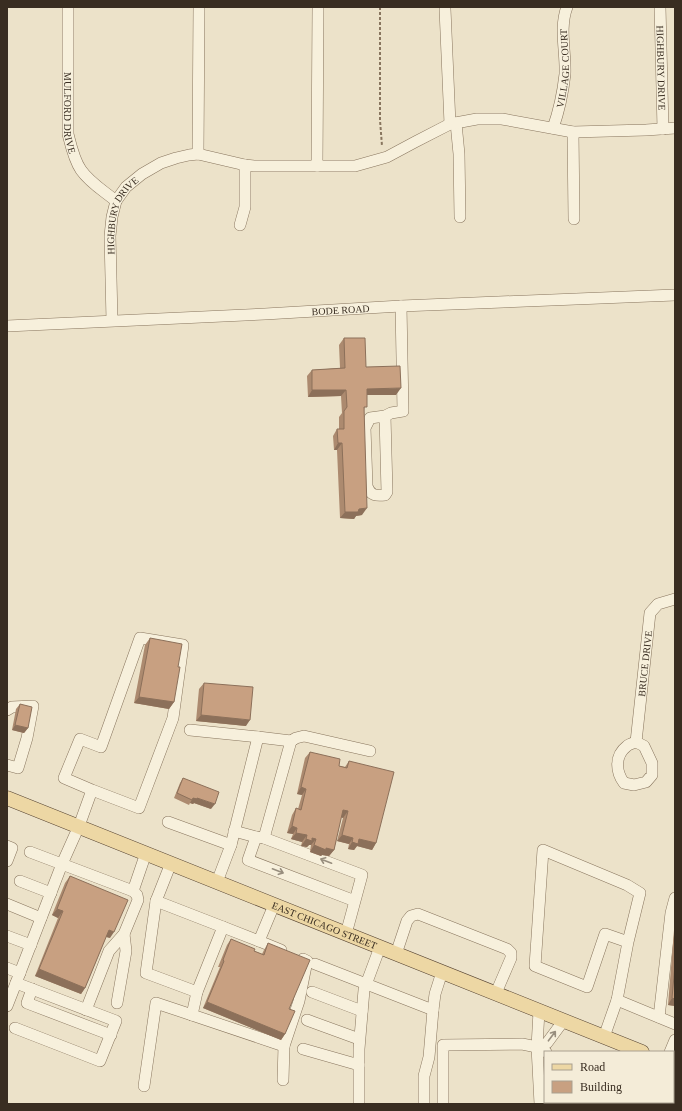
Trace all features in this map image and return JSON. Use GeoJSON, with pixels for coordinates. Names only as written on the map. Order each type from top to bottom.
{"type":"FeatureCollection","features":[{"type":"Feature","properties":{"kind":"main road","name":"EAST CHICAGO STREET"},"geometry":{"type":"LineString","coordinates":[[7,798],[639,1051]]}},
{"type":"Feature","properties":{"kind":"street","name":"MULFORD DRIVE"},"geometry":{"type":"LineString","coordinates":[[68,7],[68,134],[72,150],[80,169],[93,184],[116,201]]}},
{"type":"Feature","properties":{"kind":"street"},"geometry":{"type":"LineString","coordinates":[[198,154],[199,7]]}},
{"type":"Feature","properties":{"kind":"street","name":"VILLAGE COURT"},"geometry":{"type":"LineString","coordinates":[[553,128],[558,115],[565,74],[563,31],[567,7]]}},
{"type":"Feature","properties":{"kind":"street","name":"HIGHBURY DRIVE"},"geometry":{"type":"LineString","coordinates":[[660,7],[663,129]]}},
{"type":"Feature","properties":{"kind":"street"},"geometry":{"type":"LineString","coordinates":[[317,166],[318,8]]}},
{"type":"Feature","properties":{"kind":"street"},"geometry":{"type":"LineString","coordinates":[[444,9],[453,124],[460,154],[460,217]]}},
{"type":"Feature","properties":{"kind":"street","name":"HIGHBURY DRIVE"},"geometry":{"type":"LineString","coordinates":[[112,320],[110,236],[112,217],[116,201],[126,187],[142,174],[161,163],[176,158],[198,154],[246,165],[354,166],[387,157],[453,124],[477,119],[502,119],[573,132],[639,131],[675,128]]}},
{"type":"Feature","properties":{"kind":"street"},"geometry":{"type":"LineString","coordinates":[[573,132],[574,219]]}},
{"type":"Feature","properties":{"kind":"street"},"geometry":{"type":"LineString","coordinates":[[240,225],[245,206],[246,165]]}},
{"type":"Feature","properties":{"kind":"street","name":"BODE ROAD"},"geometry":{"type":"LineString","coordinates":[[7,326],[401,306],[675,295]]}},
{"type":"Feature","properties":{"kind":"street"},"geometry":{"type":"LineString","coordinates":[[385,416],[387,492],[385,495],[376,496],[370,492],[367,486],[365,428],[370,418],[403,411],[401,306]]}},
{"type":"Feature","properties":{"kind":"street","name":"BRUCE DRIVE"},"geometry":{"type":"LineString","coordinates":[[636,742],[650,613],[658,604],[675,599]]}},
{"type":"Feature","properties":{"kind":"street"},"geometry":{"type":"LineString","coordinates":[[140,638],[183,645],[172,718],[139,808],[92,790],[64,778],[80,740],[101,747],[140,638]]}},
{"type":"Feature","properties":{"kind":"street"},"geometry":{"type":"LineString","coordinates":[[7,710],[12,706],[33,706],[27,738],[18,768],[7,765]]}},
{"type":"Feature","properties":{"kind":"street"},"geometry":{"type":"LineString","coordinates":[[190,730],[291,741],[304,736],[370,751]]}},
{"type":"Feature","properties":{"kind":"street"},"geometry":{"type":"LineString","coordinates":[[217,882],[231,845],[258,737]]}},
{"type":"Feature","properties":{"kind":"street"},"geometry":{"type":"LineString","coordinates":[[291,741],[260,838],[248,860],[355,901]]}},
{"type":"Feature","properties":{"kind":"street"},"geometry":{"type":"LineString","coordinates":[[8,1002],[92,790]]}},
{"type":"Feature","properties":{"kind":"street"},"geometry":{"type":"LineString","coordinates":[[168,822],[231,845]]}},
{"type":"Feature","properties":{"kind":"street"},"geometry":{"type":"LineString","coordinates":[[234,831],[260,838],[362,875],[346,934]]}},
{"type":"Feature","properties":{"kind":"street"},"geometry":{"type":"LineString","coordinates":[[7,846],[12,848],[7,861]]}},
{"type":"Feature","properties":{"kind":"street"},"geometry":{"type":"LineString","coordinates":[[604,1037],[617,1000],[628,942],[640,893],[627,885],[543,850],[535,966],[586,987],[605,934],[628,942]]}},
{"type":"Feature","properties":{"kind":"street"},"geometry":{"type":"LineString","coordinates":[[30,852],[133,891],[137,895],[138,900],[124,934],[109,951],[86,1010]]}},
{"type":"Feature","properties":{"kind":"street"},"geometry":{"type":"LineString","coordinates":[[133,891],[146,854]]}},
{"type":"Feature","properties":{"kind":"street"},"geometry":{"type":"LineString","coordinates":[[171,863],[156,901],[146,973],[197,992]]}},
{"type":"Feature","properties":{"kind":"street"},"geometry":{"type":"LineString","coordinates":[[20,881],[51,893]]}},
{"type":"Feature","properties":{"kind":"street"},"geometry":{"type":"LineString","coordinates":[[659,1017],[671,913],[675,898]]}},
{"type":"Feature","properties":{"kind":"street"},"geometry":{"type":"LineString","coordinates":[[156,901],[307,961],[299,1002],[284,1046],[283,1080]]}},
{"type":"Feature","properties":{"kind":"street"},"geometry":{"type":"LineString","coordinates":[[7,904],[41,918]]}},
{"type":"Feature","properties":{"kind":"street"},"geometry":{"type":"LineString","coordinates":[[259,941],[274,905]]}},
{"type":"Feature","properties":{"kind":"street"},"geometry":{"type":"LineString","coordinates":[[396,954],[407,921],[411,916],[418,914],[424,916],[507,949],[511,953],[511,958],[496,993]]}},
{"type":"Feature","properties":{"kind":"street"},"geometry":{"type":"LineString","coordinates":[[192,1015],[197,992],[223,927]]}},
{"type":"Feature","properties":{"kind":"street"},"geometry":{"type":"LineString","coordinates":[[117,1003],[126,951],[124,934]]}},
{"type":"Feature","properties":{"kind":"street"},"geometry":{"type":"LineString","coordinates":[[7,936],[30,945]]}},
{"type":"Feature","properties":{"kind":"street"},"geometry":{"type":"LineString","coordinates":[[359,1102],[359,1039],[364,990],[380,947]]}},
{"type":"Feature","properties":{"kind":"street"},"geometry":{"type":"LineString","coordinates":[[315,964],[433,1010]]}},
{"type":"Feature","properties":{"kind":"street"},"geometry":{"type":"LineString","coordinates":[[7,968],[32,989],[116,1021],[100,1061],[15,1028]]}},
{"type":"Feature","properties":{"kind":"street"},"geometry":{"type":"LineString","coordinates":[[424,1104],[424,1076],[429,1057],[435,994],[442,972]]}},
{"type":"Feature","properties":{"kind":"street"},"geometry":{"type":"LineString","coordinates":[[32,989],[27,1003],[111,1035]]}},
{"type":"Feature","properties":{"kind":"street"},"geometry":{"type":"LineString","coordinates":[[312,992],[362,1011]]}},
{"type":"Feature","properties":{"kind":"street"},"geometry":{"type":"LineString","coordinates":[[617,1000],[675,1024]]}},
{"type":"Feature","properties":{"kind":"street"},"geometry":{"type":"LineString","coordinates":[[144,1086],[156,1003],[284,1046]]}},
{"type":"Feature","properties":{"kind":"street"},"geometry":{"type":"LineString","coordinates":[[539,1010],[541,1050],[540,1104]]}},
{"type":"Feature","properties":{"kind":"street"},"geometry":{"type":"LineString","coordinates":[[307,1020],[359,1039]]}},
{"type":"Feature","properties":{"kind":"street"},"geometry":{"type":"LineString","coordinates":[[541,1050],[564,1020]]}},
{"type":"Feature","properties":{"kind":"street"},"geometry":{"type":"LineString","coordinates":[[670,1051],[675,1040]]}},
{"type":"Feature","properties":{"kind":"street"},"geometry":{"type":"LineString","coordinates":[[443,1104],[443,1046],[522,1044],[541,1050]]}},
{"type":"Feature","properties":{"kind":"street"},"geometry":{"type":"LineString","coordinates":[[303,1050],[359,1065]]}},
{"type":"Feature","properties":{"kind":"path"},"geometry":{"type":"LineString","coordinates":[[380,7],[380,114],[382,146]]}},
{"type":"Feature","properties":{"kind":"building"},"geometry":{"type":"Polygon","coordinates":[[[344,338],[365,338],[366,367],[400,366],[401,388],[367,389],[367,407],[364,407],[367,508],[359,509],[358,512],[345,512],[342,443],[338,443],[337,429],[344,429],[344,411],[347,407],[346,390],[312,390],[312,370],[345,368],[344,338]]]}},
{"type":"Feature","properties":{"kind":"building"},"geometry":{"type":"Polygon","coordinates":[[[150,638],[182,644],[174,702],[139,697],[150,638]]]}},
{"type":"Feature","properties":{"kind":"building"},"geometry":{"type":"Polygon","coordinates":[[[204,683],[253,687],[250,720],[201,715],[204,683]]]}},
{"type":"Feature","properties":{"kind":"building"},"geometry":{"type":"Polygon","coordinates":[[[20,704],[32,707],[28,728],[15,725],[20,704]]]}},
{"type":"Feature","properties":{"kind":"building"},"geometry":{"type":"Polygon","coordinates":[[[310,752],[340,759],[339,766],[347,768],[349,761],[394,772],[376,843],[359,839],[358,844],[352,842],[353,838],[342,835],[348,811],[343,810],[334,850],[326,848],[326,850],[314,845],[316,839],[312,838],[312,841],[306,839],[307,835],[296,833],[297,828],[292,826],[296,808],[301,810],[306,789],[301,787],[310,752]]]}},
{"type":"Feature","properties":{"kind":"building"},"geometry":{"type":"Polygon","coordinates":[[[183,778],[219,792],[215,804],[197,798],[193,798],[192,800],[177,793],[183,778]]]}},
{"type":"Feature","properties":{"kind":"building"},"geometry":{"type":"Polygon","coordinates":[[[70,876],[128,900],[114,932],[109,930],[85,988],[39,969],[63,911],[57,909],[70,876]]]}},
{"type":"Feature","properties":{"kind":"building"},"geometry":{"type":"Polygon","coordinates":[[[231,939],[255,949],[254,951],[264,955],[268,943],[310,960],[289,1009],[295,1011],[285,1034],[207,1002],[224,961],[223,960],[231,939]]]}},
{"type":"Feature","properties":{"kind":"building"},"geometry":{"type":"Polygon","coordinates":[[[675,965],[675,999],[672,998],[675,965]]]}}]}
